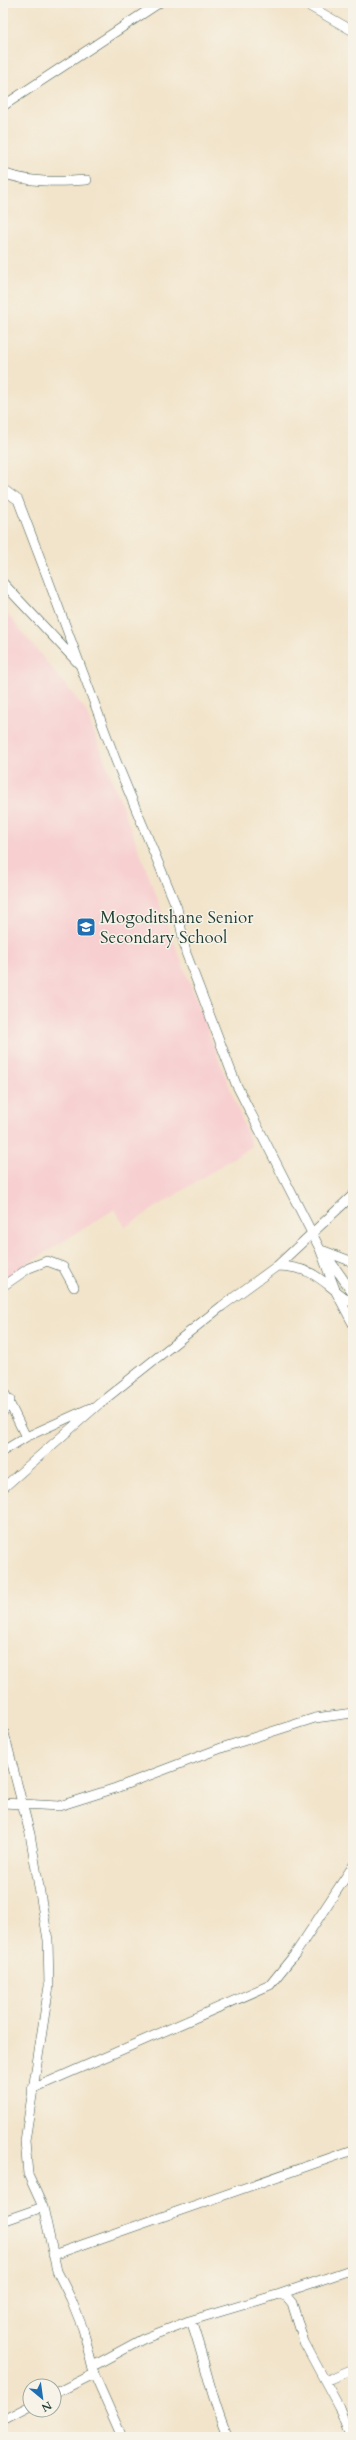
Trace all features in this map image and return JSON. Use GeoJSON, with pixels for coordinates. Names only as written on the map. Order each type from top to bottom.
{"type":"FeatureCollection","features":[{"type":"Feature","properties":{"kind":"street"},"geometry":{"type":"LineString","coordinates":[[3,106],[159,3]]}},
{"type":"Feature","properties":{"kind":"street"},"geometry":{"type":"LineString","coordinates":[[304,3],[353,31]]}},
{"type":"Feature","properties":{"kind":"street"},"geometry":{"type":"LineString","coordinates":[[3,173],[25,180],[87,180]]}},
{"type":"Feature","properties":{"kind":"street"},"geometry":{"type":"LineString","coordinates":[[3,489],[18,500],[83,668],[116,761],[177,908],[186,953],[236,1084],[311,1232],[353,1293]]}},
{"type":"Feature","properties":{"kind":"street"},"geometry":{"type":"LineString","coordinates":[[3,583],[83,668]]}},
{"type":"Feature","properties":{"kind":"street"},"geometry":{"type":"LineString","coordinates":[[3,1488],[100,1403],[222,1306],[277,1266],[311,1232],[353,1195]]}},
{"type":"Feature","properties":{"kind":"street"},"geometry":{"type":"LineString","coordinates":[[322,1250],[353,1262]]}},
{"type":"Feature","properties":{"kind":"street"},"geometry":{"type":"LineString","coordinates":[[322,1250],[336,1292],[353,1324]]}},
{"type":"Feature","properties":{"kind":"street"},"geometry":{"type":"LineString","coordinates":[[3,1286],[29,1268],[47,1261],[63,1268],[74,1287]]}},
{"type":"Feature","properties":{"kind":"street"},"geometry":{"type":"LineString","coordinates":[[277,1266],[302,1268],[314,1273],[336,1292],[353,1302]]}},
{"type":"Feature","properties":{"kind":"street"},"geometry":{"type":"LineString","coordinates":[[3,1390],[10,1400],[26,1437]]}},
{"type":"Feature","properties":{"kind":"street"},"geometry":{"type":"LineString","coordinates":[[3,1412],[10,1400]]}},
{"type":"Feature","properties":{"kind":"street"},"geometry":{"type":"LineString","coordinates":[[3,1451],[26,1437],[100,1403]]}},
{"type":"Feature","properties":{"kind":"street"},"geometry":{"type":"LineString","coordinates":[[3,1803],[22,1803],[43,1807],[59,1806],[116,1788],[224,1747],[315,1718],[353,1713]]}},
{"type":"Feature","properties":{"kind":"street"},"geometry":{"type":"LineString","coordinates":[[3,1729],[30,1834],[48,1940],[49,1978],[25,2147],[28,2174],[43,2207],[52,2241],[52,2254],[57,2271],[83,2329],[94,2370],[122,2437]]}},
{"type":"Feature","properties":{"kind":"street"},"geometry":{"type":"LineString","coordinates":[[32,2090],[270,1985],[295,1954],[353,1866]]}},
{"type":"Feature","properties":{"kind":"street"},"geometry":{"type":"LineString","coordinates":[[52,2254],[353,2150]]}},
{"type":"Feature","properties":{"kind":"street"},"geometry":{"type":"LineString","coordinates":[[3,2221],[43,2207]]}},
{"type":"Feature","properties":{"kind":"street"},"geometry":{"type":"LineString","coordinates":[[62,2389],[143,2339],[191,2321],[280,2294],[353,2269]]}},
{"type":"Feature","properties":{"kind":"street"},"geometry":{"type":"LineString","coordinates":[[280,2294],[287,2297],[292,2303],[304,2342],[339,2407],[350,2437]]}},
{"type":"Feature","properties":{"kind":"street"},"geometry":{"type":"LineString","coordinates":[[191,2321],[201,2348],[213,2397],[228,2437]]}},
{"type":"Feature","properties":{"kind":"street"},"geometry":{"type":"LineString","coordinates":[[325,2381],[353,2369]]}},
{"type":"Feature","properties":{"kind":"street"},"geometry":{"type":"LineString","coordinates":[[3,2420],[22,2410]]}},
{"type":"Feature","properties":{"kind":"shaded area","name":"Mogoditshane Senior Secondary School"},"geometry":{"type":"Polygon","coordinates":[[[3,609],[85,709],[252,1146],[125,1227],[115,1209],[3,1279],[3,609]]]}},
{"type":"Feature","properties":{"kind":"place","name":"Mogoditshane Senior Secondary School"},"geometry":{"type":"Point","coordinates":[86,927]}}]}
